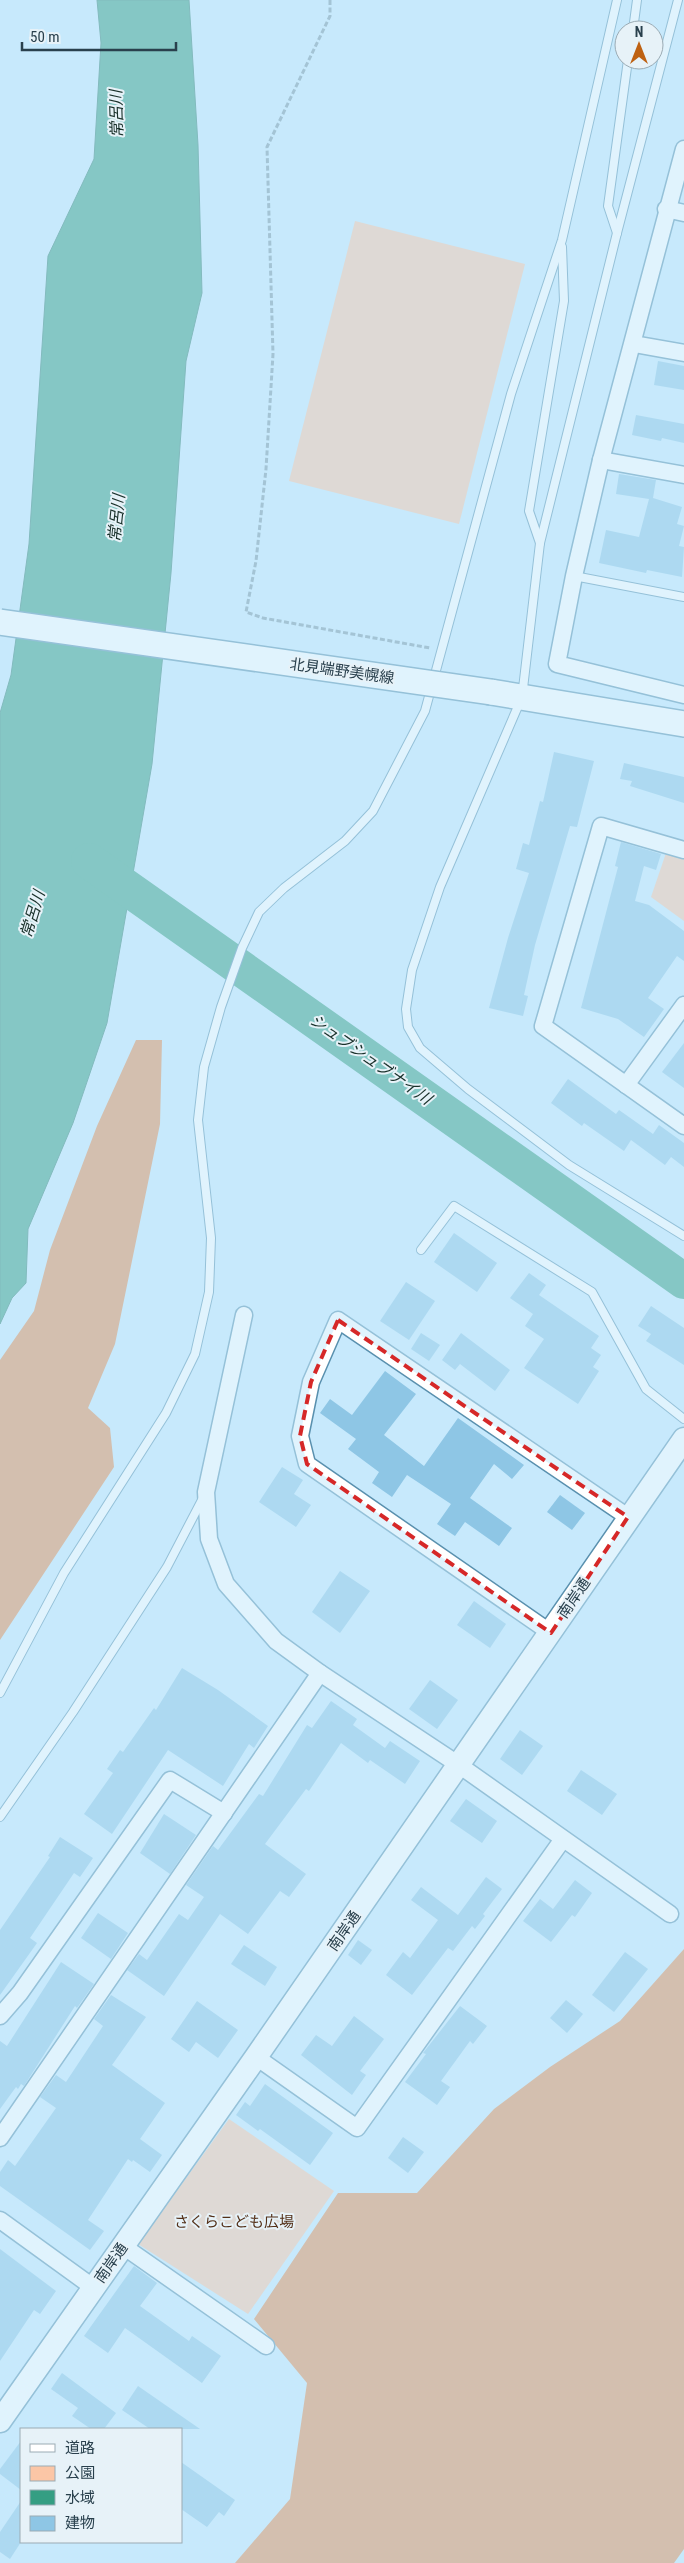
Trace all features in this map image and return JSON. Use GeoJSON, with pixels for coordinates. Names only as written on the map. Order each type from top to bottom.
{"type":"FeatureCollection","features":[{"type":"Feature","properties":{"kind":"main road","name":"北見端野美幌線"},"geometry":{"type":"LineString","coordinates":[[0,622],[492,692],[684,724]]}},
{"type":"Feature","properties":{"kind":"main road","name":"南岸通"},"geometry":{"type":"LineString","coordinates":[[0,2421],[256,2057],[684,1439]]}},
{"type":"Feature","properties":{"kind":"street"},"geometry":{"type":"LineString","coordinates":[[684,148],[666,209],[634,344],[601,460],[574,576],[557,664],[684,695]]}},
{"type":"Feature","properties":{"kind":"street"},"geometry":{"type":"LineString","coordinates":[[666,209],[684,213]]}},
{"type":"Feature","properties":{"kind":"street"},"geometry":{"type":"LineString","coordinates":[[634,344],[684,353]]}},
{"type":"Feature","properties":{"kind":"street"},"geometry":{"type":"LineString","coordinates":[[601,460],[684,475]]}},
{"type":"Feature","properties":{"kind":"street"},"geometry":{"type":"LineString","coordinates":[[684,850],[601,826],[543,1026],[684,1126]]}},
{"type":"Feature","properties":{"kind":"street"},"geometry":{"type":"LineString","coordinates":[[626,1085],[684,1005]]}},
{"type":"Feature","properties":{"kind":"street"},"geometry":{"type":"LineString","coordinates":[[244,1315],[206,1492],[209,1539],[226,1584],[276,1641],[320,1674],[459,1765],[670,1914]]}},
{"type":"Feature","properties":{"kind":"street"},"geometry":{"type":"LineString","coordinates":[[551,1633],[307,1464],[300,1436],[311,1382],[338,1320],[628,1518]]}},
{"type":"Feature","properties":{"kind":"street"},"geometry":{"type":"LineString","coordinates":[[0,2138],[320,1674]]}},
{"type":"Feature","properties":{"kind":"street"},"geometry":{"type":"LineString","coordinates":[[0,2016],[20,1993],[170,1780],[224,1813]]}},
{"type":"Feature","properties":{"kind":"street"},"geometry":{"type":"LineString","coordinates":[[256,2057],[357,2128],[563,1839]]}},
{"type":"Feature","properties":{"kind":"street"},"geometry":{"type":"LineString","coordinates":[[0,2220],[94,2288]]}},
{"type":"Feature","properties":{"kind":"street"},"geometry":{"type":"LineString","coordinates":[[123,2246],[266,2346]]}},
{"type":"Feature","properties":{"kind":"lane"},"geometry":{"type":"LineString","coordinates":[[0,1693],[10,1679],[64,1574],[127,1478],[166,1413],[195,1354],[209,1292],[211,1238],[198,1120],[204,1067],[220,1007],[242,948],[259,912],[284,888],[345,841],[373,811],[425,711],[440,650],[512,394],[562,240],[617,0]]}},
{"type":"Feature","properties":{"kind":"lane"},"geometry":{"type":"LineString","coordinates":[[634,20],[637,0]]}},
{"type":"Feature","properties":{"kind":"lane"},"geometry":{"type":"LineString","coordinates":[[678,0],[617,233],[540,543],[522,697],[440,887],[412,970],[406,1009],[408,1027],[420,1048],[468,1089],[569,1165],[684,1236]]}},
{"type":"Feature","properties":{"kind":"lane"},"geometry":{"type":"LineString","coordinates":[[617,233],[608,206],[627,70]]}},
{"type":"Feature","properties":{"kind":"lane"},"geometry":{"type":"LineString","coordinates":[[540,543],[529,511],[564,301],[562,240]]}},
{"type":"Feature","properties":{"kind":"lane"},"geometry":{"type":"LineString","coordinates":[[574,576],[684,597]]}},
{"type":"Feature","properties":{"kind":"lane"},"geometry":{"type":"LineString","coordinates":[[421,1250],[454,1206],[592,1292],[646,1389],[684,1419]]}},
{"type":"Feature","properties":{"kind":"lane"},"geometry":{"type":"LineString","coordinates":[[0,1817],[74,1712],[162,1575],[206,1492]]}},
{"type":"Feature","properties":{"kind":"path"},"geometry":{"type":"LineString","coordinates":[[330,0],[330,16],[267,147],[273,354],[263,496],[256,561],[246,612],[263,618],[440,650]]}},
{"type":"Feature","properties":{"kind":"highlighted area"},"geometry":{"type":"Polygon","coordinates":[[[338,1320],[628,1517],[551,1633],[307,1464],[300,1436],[311,1382],[338,1320]]]}},
{"type":"Feature","properties":{"kind":"green space"},"geometry":{"type":"Polygon","coordinates":[[[355,221],[525,264],[459,524],[289,481],[355,221]]]}},
{"type":"Feature","properties":{"kind":"green space"},"geometry":{"type":"Polygon","coordinates":[[[666,853],[684,858],[684,921],[651,897],[666,853]]]}},
{"type":"Feature","properties":{"kind":"green space","name":"さくらこども広場"},"geometry":{"type":"Polygon","coordinates":[[[229,2119],[334,2191],[248,2314],[138,2244],[229,2119]]]}},
{"type":"Feature","properties":{"kind":"shaded area"},"geometry":{"type":"Polygon","coordinates":[[[136,1040],[162,1040],[160,1124],[115,1344],[88,1408],[110,1428],[114,1467],[0,1640],[0,1360],[34,1311],[50,1250],[97,1126],[136,1040]]]}},
{"type":"Feature","properties":{"kind":"shaded area"},"geometry":{"type":"Polygon","coordinates":[[[684,1949],[684,2549],[674,2563],[235,2563],[290,2499],[307,2383],[254,2319],[338,2193],[417,2193],[494,2109],[550,2067],[620,2021],[684,1949]]]}},
{"type":"Feature","properties":{"kind":"water","name":"常呂川"},"geometry":{"type":"Polygon","coordinates":[[[97,0],[189,0],[198,145],[202,293],[186,361],[171,573],[152,764],[107,1023],[73,1123],[28,1229],[26,1283],[12,1298],[0,1324],[0,713],[11,675],[29,544],[48,256],[94,159],[101,43],[97,0]]]}},
{"type":"Feature","properties":{"kind":"building"},"geometry":{"type":"Polygon","coordinates":[[[658,361],[684,366],[684,390],[654,385],[658,361]]]}},
{"type":"Feature","properties":{"kind":"building"},"geometry":{"type":"Polygon","coordinates":[[[636,415],[684,424],[684,443],[662,438],[661,441],[632,435],[636,415]]]}},
{"type":"Feature","properties":{"kind":"building"},"geometry":{"type":"Polygon","coordinates":[[[619,474],[656,480],[653,498],[682,507],[677,524],[684,526],[679,546],[684,547],[682,577],[647,570],[646,573],[599,563],[606,530],[639,537],[649,499],[616,494],[619,474]]]}},
{"type":"Feature","properties":{"kind":"building"},"geometry":{"type":"Polygon","coordinates":[[[554,752],[594,761],[577,827],[570,826],[535,945],[524,995],[528,996],[523,1016],[489,1008],[508,938],[529,873],[516,869],[523,843],[529,845],[540,801],[543,802],[554,752]]]}},
{"type":"Feature","properties":{"kind":"building"},"geometry":{"type":"Polygon","coordinates":[[[624,763],[684,777],[684,803],[630,786],[632,781],[620,779],[624,763]]]}},
{"type":"Feature","properties":{"kind":"building"},"geometry":{"type":"Polygon","coordinates":[[[621,842],[661,854],[656,870],[644,866],[635,901],[649,905],[684,931],[684,961],[677,956],[648,998],[664,1009],[644,1037],[618,1019],[581,1008],[618,867],[615,866],[621,842]]]}},
{"type":"Feature","properties":{"kind":"building"},"geometry":{"type":"Polygon","coordinates":[[[684,1043],[684,1088],[662,1072],[684,1043]]]}},
{"type":"Feature","properties":{"kind":"building"},"geometry":{"type":"Polygon","coordinates":[[[568,1079],[616,1114],[619,1110],[653,1134],[659,1125],[684,1143],[684,1167],[671,1157],[665,1165],[631,1140],[624,1151],[584,1123],[582,1126],[551,1103],[568,1079]]]}},
{"type":"Feature","properties":{"kind":"building"},"geometry":{"type":"Polygon","coordinates":[[[454,1233],[497,1263],[477,1292],[434,1262],[454,1233]]]}},
{"type":"Feature","properties":{"kind":"building"},"geometry":{"type":"Polygon","coordinates":[[[529,1273],[546,1285],[539,1295],[599,1336],[591,1348],[601,1355],[593,1367],[599,1371],[578,1404],[524,1368],[544,1339],[525,1326],[533,1314],[510,1298],[529,1273]]]}},
{"type":"Feature","properties":{"kind":"building"},"geometry":{"type":"Polygon","coordinates":[[[406,1282],[435,1301],[409,1340],[380,1321],[406,1282]]]}},
{"type":"Feature","properties":{"kind":"building"},"geometry":{"type":"Polygon","coordinates":[[[651,1306],[684,1328],[684,1365],[646,1341],[651,1334],[638,1326],[651,1306]]]}},
{"type":"Feature","properties":{"kind":"building"},"geometry":{"type":"Polygon","coordinates":[[[421,1333],[440,1345],[429,1361],[411,1349],[421,1333]]]}},
{"type":"Feature","properties":{"kind":"building"},"geometry":{"type":"Polygon","coordinates":[[[461,1333],[510,1370],[495,1391],[460,1364],[455,1370],[442,1360],[461,1333]]]}},
{"type":"Feature","properties":{"kind":"building"},"geometry":{"type":"Polygon","coordinates":[[[385,1371],[416,1394],[384,1435],[424,1466],[458,1418],[524,1465],[512,1479],[494,1464],[470,1498],[512,1528],[499,1546],[465,1522],[455,1536],[437,1524],[451,1504],[407,1475],[392,1497],[372,1483],[379,1472],[348,1449],[356,1439],[320,1413],[330,1399],[352,1415],[385,1371]]]}},
{"type":"Feature","properties":{"kind":"building"},"geometry":{"type":"Polygon","coordinates":[[[282,1467],[303,1480],[294,1494],[311,1505],[296,1527],[259,1502],[282,1467]]]}},
{"type":"Feature","properties":{"kind":"building"},"geometry":{"type":"Polygon","coordinates":[[[560,1495],[585,1513],[572,1530],[547,1512],[560,1495]]]}},
{"type":"Feature","properties":{"kind":"building"},"geometry":{"type":"Polygon","coordinates":[[[340,1571],[370,1591],[340,1633],[312,1612],[340,1571]]]}},
{"type":"Feature","properties":{"kind":"building"},"geometry":{"type":"Polygon","coordinates":[[[474,1601],[506,1624],[490,1648],[457,1625],[474,1601]]]}},
{"type":"Feature","properties":{"kind":"building"},"geometry":{"type":"Polygon","coordinates":[[[182,1668],[218,1690],[268,1726],[254,1748],[249,1744],[223,1786],[168,1750],[112,1834],[84,1814],[113,1773],[107,1769],[120,1750],[123,1752],[154,1708],[156,1710],[182,1668]]]}},
{"type":"Feature","properties":{"kind":"building"},"geometry":{"type":"Polygon","coordinates":[[[430,1680],[458,1700],[437,1729],[409,1709],[430,1680]]]}},
{"type":"Feature","properties":{"kind":"building"},"geometry":{"type":"Polygon","coordinates":[[[331,1701],[357,1719],[353,1725],[385,1748],[390,1741],[420,1761],[405,1784],[370,1760],[368,1763],[341,1743],[309,1791],[306,1789],[265,1844],[306,1874],[289,1897],[280,1891],[248,1934],[220,1914],[164,1996],[127,1970],[139,1954],[147,1960],[179,1914],[188,1920],[204,1897],[186,1885],[213,1846],[218,1850],[259,1794],[263,1796],[307,1725],[312,1728],[331,1701]]]}},
{"type":"Feature","properties":{"kind":"building"},"geometry":{"type":"Polygon","coordinates":[[[520,1730],[543,1746],[522,1775],[500,1759],[520,1730]]]}},
{"type":"Feature","properties":{"kind":"building"},"geometry":{"type":"Polygon","coordinates":[[[581,1770],[617,1794],[602,1815],[567,1791],[581,1770]]]}},
{"type":"Feature","properties":{"kind":"building"},"geometry":{"type":"Polygon","coordinates":[[[466,1799],[497,1821],[482,1843],[450,1821],[466,1799]]]}},
{"type":"Feature","properties":{"kind":"building"},"geometry":{"type":"Polygon","coordinates":[[[164,1814],[196,1835],[170,1874],[140,1853],[164,1814]]]}},
{"type":"Feature","properties":{"kind":"building"},"geometry":{"type":"Polygon","coordinates":[[[60,1837],[93,1858],[80,1877],[74,1873],[30,1938],[37,1943],[0,1995],[0,1930],[50,1857],[48,1856],[60,1837]]]}},
{"type":"Feature","properties":{"kind":"building"},"geometry":{"type":"Polygon","coordinates":[[[486,1877],[502,1889],[483,1914],[485,1916],[475,1929],[472,1926],[453,1951],[448,1948],[412,1995],[386,1975],[403,1952],[410,1958],[438,1920],[411,1900],[421,1887],[458,1915],[486,1877]]]}},
{"type":"Feature","properties":{"kind":"building"},"geometry":{"type":"Polygon","coordinates":[[[575,1880],[592,1893],[575,1917],[572,1915],[551,1942],[523,1921],[540,1899],[553,1909],[575,1880]]]}},
{"type":"Feature","properties":{"kind":"building"},"geometry":{"type":"Polygon","coordinates":[[[98,1913],[128,1933],[111,1959],[81,1938],[98,1913]]]}},
{"type":"Feature","properties":{"kind":"building"},"geometry":{"type":"Polygon","coordinates":[[[358,1940],[372,1950],[361,1965],[348,1955],[358,1940]]]}},
{"type":"Feature","properties":{"kind":"building"},"geometry":{"type":"Polygon","coordinates":[[[244,1945],[277,1967],[265,1986],[231,1964],[244,1945]]]}},
{"type":"Feature","properties":{"kind":"building"},"geometry":{"type":"Polygon","coordinates":[[[625,1952],[648,1969],[614,2012],[592,1995],[625,1952]]]}},
{"type":"Feature","properties":{"kind":"building"},"geometry":{"type":"Polygon","coordinates":[[[61,1962],[94,1984],[77,2008],[75,2006],[24,2086],[21,2084],[18,2089],[16,2087],[0,2109],[0,2041],[7,2046],[61,1962]]]}},
{"type":"Feature","properties":{"kind":"building"},"geometry":{"type":"Polygon","coordinates":[[[111,1995],[146,2017],[112,2065],[165,2103],[140,2139],[162,2155],[150,2172],[133,2160],[132,2162],[128,2159],[88,2220],[104,2231],[90,2250],[0,2186],[0,2172],[8,2160],[15,2166],[56,2108],[40,2097],[56,2075],[66,2082],[103,2026],[94,2019],[111,1995]]]}},
{"type":"Feature","properties":{"kind":"building"},"geometry":{"type":"Polygon","coordinates":[[[566,2000],[583,2014],[567,2033],[550,2018],[566,2000]]]}},
{"type":"Feature","properties":{"kind":"building"},"geometry":{"type":"Polygon","coordinates":[[[197,2001],[238,2030],[218,2058],[196,2042],[189,2052],[171,2039],[197,2001]]]}},
{"type":"Feature","properties":{"kind":"building"},"geometry":{"type":"Polygon","coordinates":[[[460,2006],[487,2026],[473,2044],[470,2041],[441,2081],[450,2087],[437,2105],[405,2082],[426,2054],[423,2053],[460,2006]]]}},
{"type":"Feature","properties":{"kind":"building"},"geometry":{"type":"Polygon","coordinates":[[[354,2016],[384,2039],[360,2071],[366,2075],[352,2095],[301,2055],[316,2035],[332,2046],[354,2016]]]}},
{"type":"Feature","properties":{"kind":"building"},"geometry":{"type":"Polygon","coordinates":[[[265,2084],[333,2133],[310,2165],[260,2129],[258,2131],[236,2115],[245,2102],[250,2106],[265,2084]]]}},
{"type":"Feature","properties":{"kind":"building"},"geometry":{"type":"Polygon","coordinates":[[[403,2137],[424,2152],[408,2173],[388,2158],[403,2137]]]}},
{"type":"Feature","properties":{"kind":"building"},"geometry":{"type":"Polygon","coordinates":[[[0,2249],[56,2291],[40,2314],[34,2310],[0,2361],[0,2249]]]}},
{"type":"Feature","properties":{"kind":"building"},"geometry":{"type":"Polygon","coordinates":[[[134,2266],[157,2283],[140,2306],[189,2341],[192,2336],[221,2356],[202,2383],[125,2328],[108,2353],[84,2336],[134,2266]]]}},
{"type":"Feature","properties":{"kind":"building"},"geometry":{"type":"Polygon","coordinates":[[[62,2373],[116,2413],[105,2428],[90,2428],[72,2416],[78,2408],[51,2389],[62,2373]]]}},
{"type":"Feature","properties":{"kind":"building"},"geometry":{"type":"Polygon","coordinates":[[[138,2386],[200,2429],[149,2428],[122,2410],[138,2386]]]}},
{"type":"Feature","properties":{"kind":"building"},"geometry":{"type":"Polygon","coordinates":[[[20,2442],[20,2489],[0,2474],[0,2469],[20,2442]]]}},
{"type":"Feature","properties":{"kind":"building"},"geometry":{"type":"Polygon","coordinates":[[[182,2463],[235,2500],[224,2516],[219,2512],[207,2527],[182,2510],[182,2463]]]}},
{"type":"Feature","properties":{"kind":"building"},"geometry":{"type":"Polygon","coordinates":[[[20,2502],[20,2543],[10,2559],[0,2552],[0,2532],[20,2502]]]}},
{"type":"Feature","properties":{"kind":"waterway","name":"シュブシュブナイ川"},"geometry":{"type":"LineString","coordinates":[[89,861],[684,1281]]}}]}
